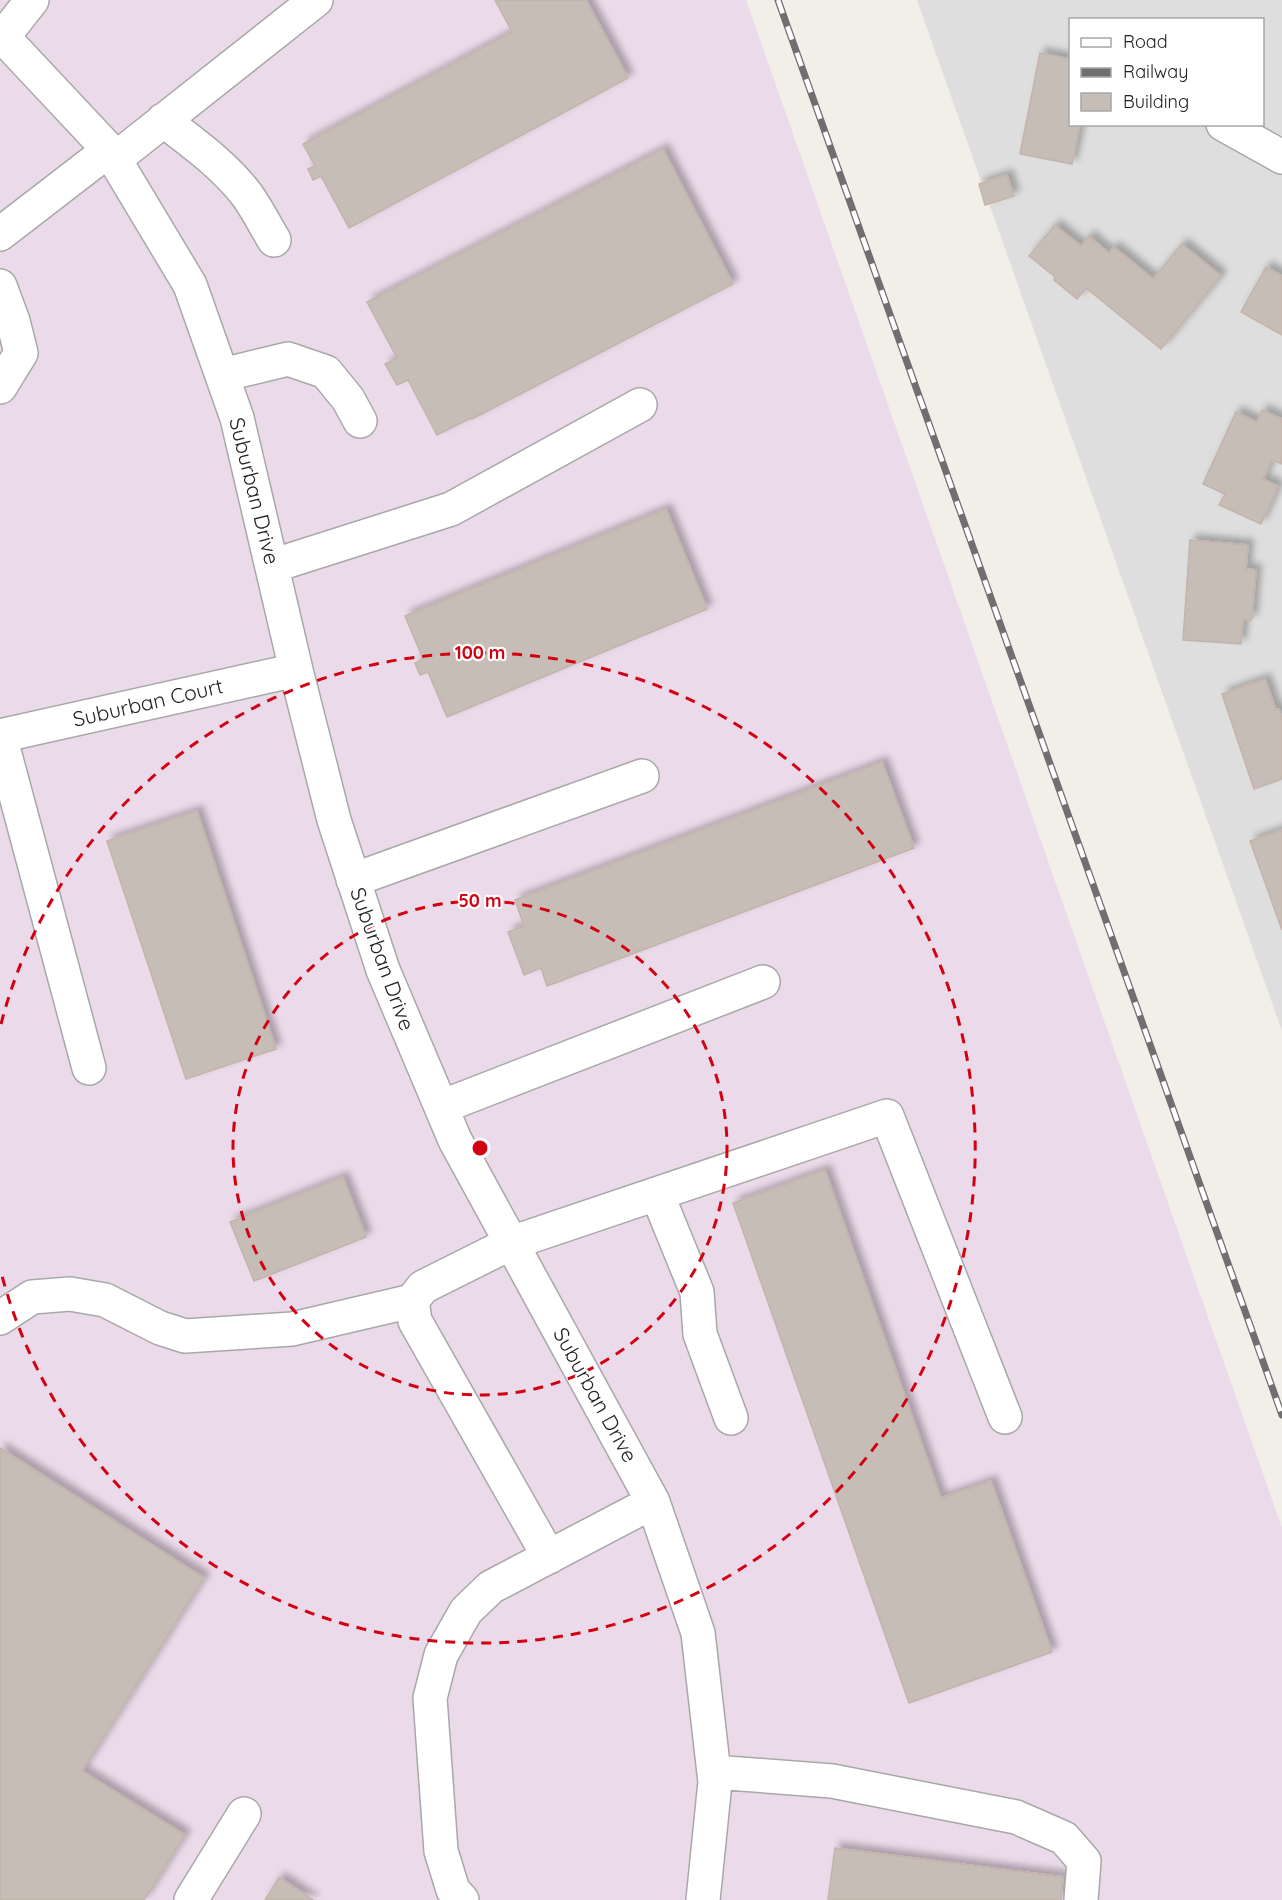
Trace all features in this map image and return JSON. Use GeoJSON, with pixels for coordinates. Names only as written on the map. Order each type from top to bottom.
{"type":"FeatureCollection","features":[{"type":"Feature","properties":{"kind":"street"},"geometry":{"type":"LineString","coordinates":[[1,34],[32,0]]}},
{"type":"Feature","properties":{"kind":"street"},"geometry":{"type":"LineString","coordinates":[[0,234],[163,120],[316,0]]}},
{"type":"Feature","properties":{"kind":"street","name":"Suburban Drive"},"geometry":{"type":"LineString","coordinates":[[1,34],[112,154],[190,285],[237,418],[334,820],[383,970],[455,1140],[653,1502],[698,1633],[715,1782],[703,1900]]}},
{"type":"Feature","properties":{"kind":"street"},"geometry":{"type":"LineString","coordinates":[[163,120],[214,160],[231,177],[248,196],[274,240]]}},
{"type":"Feature","properties":{"kind":"street"},"geometry":{"type":"LineString","coordinates":[[1226,126],[1282,158]]}},
{"type":"Feature","properties":{"kind":"street"},"geometry":{"type":"LineString","coordinates":[[0,286],[13,321],[21,353],[0,387]]}},
{"type":"Feature","properties":{"kind":"street"},"geometry":{"type":"LineString","coordinates":[[222,375],[288,359],[326,372],[348,399],[360,421]]}},
{"type":"Feature","properties":{"kind":"street"},"geometry":{"type":"LineString","coordinates":[[272,566],[451,509],[640,405]]}},
{"type":"Feature","properties":{"kind":"street","name":"Suburban Court"},"geometry":{"type":"LineString","coordinates":[[0,736],[296,670]]}},
{"type":"Feature","properties":{"kind":"street"},"geometry":{"type":"LineString","coordinates":[[0,736],[89,1068]]}},
{"type":"Feature","properties":{"kind":"street"},"geometry":{"type":"LineString","coordinates":[[353,880],[642,776]]}},
{"type":"Feature","properties":{"kind":"street"},"geometry":{"type":"LineString","coordinates":[[441,1107],[764,982]]}},
{"type":"Feature","properties":{"kind":"street"},"geometry":{"type":"LineString","coordinates":[[0,1318],[32,1297],[70,1294],[105,1300],[160,1328],[185,1336],[291,1329],[412,1300],[423,1287],[511,1243],[887,1116],[1005,1417]]}},
{"type":"Feature","properties":{"kind":"street"},"geometry":{"type":"LineString","coordinates":[[657,1194],[697,1292],[700,1334],[731,1418]]}},
{"type":"Feature","properties":{"kind":"street"},"geometry":{"type":"LineString","coordinates":[[412,1300],[415,1321],[549,1557]]}},
{"type":"Feature","properties":{"kind":"street"},"geometry":{"type":"LineString","coordinates":[[462,1900],[453,1890],[441,1851],[430,1698],[441,1655],[466,1611],[491,1587],[653,1502]]}},
{"type":"Feature","properties":{"kind":"street"},"geometry":{"type":"LineString","coordinates":[[714,1772],[832,1781],[1016,1817],[1064,1838],[1084,1862],[1081,1900]]}},
{"type":"Feature","properties":{"kind":"street"},"geometry":{"type":"LineString","coordinates":[[191,1900],[244,1814]]}},
{"type":"Feature","properties":{"kind":"shaded area"},"geometry":{"type":"Polygon","coordinates":[[[0,0],[746,0],[1282,1528],[1282,1900],[0,1900],[0,0]]]}},
{"type":"Feature","properties":{"kind":"shaded area"},"geometry":{"type":"Polygon","coordinates":[[[917,0],[1282,0],[1282,1031],[917,0]]]}},
{"type":"Feature","properties":{"kind":"building"},"geometry":{"type":"Polygon","coordinates":[[[495,0],[586,0],[628,78],[349,228],[321,176],[313,180],[308,169],[315,166],[303,144],[512,32],[495,0]]]}},
{"type":"Feature","properties":{"kind":"building"},"geometry":{"type":"Polygon","coordinates":[[[1040,53],[1069,59],[1069,126],[1080,126],[1072,164],[1020,154],[1040,53]]]}},
{"type":"Feature","properties":{"kind":"building"},"geometry":{"type":"Polygon","coordinates":[[[663,149],[733,284],[437,435],[408,380],[397,385],[385,364],[397,358],[367,302],[663,149]]]}},
{"type":"Feature","properties":{"kind":"building"},"geometry":{"type":"Polygon","coordinates":[[[1007,175],[1014,196],[985,205],[979,184],[1007,175]]]}},
{"type":"Feature","properties":{"kind":"building"},"geometry":{"type":"Polygon","coordinates":[[[1055,225],[1081,246],[1089,236],[1109,253],[1114,247],[1153,279],[1182,244],[1221,276],[1161,349],[1086,288],[1077,299],[1029,256],[1055,225]]]}},
{"type":"Feature","properties":{"kind":"building"},"geometry":{"type":"Polygon","coordinates":[[[1266,267],[1282,276],[1282,335],[1241,312],[1266,267]]]}},
{"type":"Feature","properties":{"kind":"building"},"geometry":{"type":"Polygon","coordinates":[[[1262,410],[1282,419],[1282,464],[1272,460],[1263,479],[1278,486],[1261,524],[1219,505],[1225,494],[1203,484],[1236,412],[1257,422],[1262,410]]]}},
{"type":"Feature","properties":{"kind":"building"},"geometry":{"type":"Polygon","coordinates":[[[666,509],[707,609],[447,717],[428,672],[420,675],[415,663],[423,659],[405,616],[666,509]]]}},
{"type":"Feature","properties":{"kind":"building"},"geometry":{"type":"Polygon","coordinates":[[[1190,540],[1248,545],[1246,569],[1256,570],[1252,618],[1243,620],[1241,644],[1183,640],[1190,540]]]}},
{"type":"Feature","properties":{"kind":"building"},"geometry":{"type":"Polygon","coordinates":[[[1265,679],[1276,710],[1279,709],[1282,718],[1282,779],[1254,789],[1222,694],[1265,679]]]}},
{"type":"Feature","properties":{"kind":"building"},"geometry":{"type":"Polygon","coordinates":[[[882,762],[914,848],[547,986],[541,968],[524,975],[508,932],[524,926],[515,900],[882,762]]]}},
{"type":"Feature","properties":{"kind":"building"},"geometry":{"type":"Polygon","coordinates":[[[197,811],[276,1049],[186,1079],[107,841],[197,811]]]}},
{"type":"Feature","properties":{"kind":"building"},"geometry":{"type":"Polygon","coordinates":[[[1282,830],[1282,930],[1250,841],[1282,830]]]}},
{"type":"Feature","properties":{"kind":"building"},"geometry":{"type":"Polygon","coordinates":[[[825,1170],[941,1498],[991,1481],[1052,1652],[909,1703],[733,1203],[825,1170]]]}},
{"type":"Feature","properties":{"kind":"building"},"geometry":{"type":"Polygon","coordinates":[[[343,1177],[366,1237],[254,1281],[230,1222],[343,1177]]]}},
{"type":"Feature","properties":{"kind":"building"},"geometry":{"type":"Polygon","coordinates":[[[0,1448],[204,1578],[82,1771],[185,1835],[144,1900],[0,1900],[0,1448]]]}},
{"type":"Feature","properties":{"kind":"building"},"geometry":{"type":"Polygon","coordinates":[[[835,1848],[1063,1877],[1061,1900],[828,1900],[835,1848]]]}},
{"type":"Feature","properties":{"kind":"building"},"geometry":{"type":"Polygon","coordinates":[[[279,1878],[283,1880],[313,1900],[265,1900],[279,1878]]]}},
{"type":"Feature","properties":{"kind":"railway"},"geometry":{"type":"LineString","coordinates":[[778,0],[1282,1415]]}}]}
